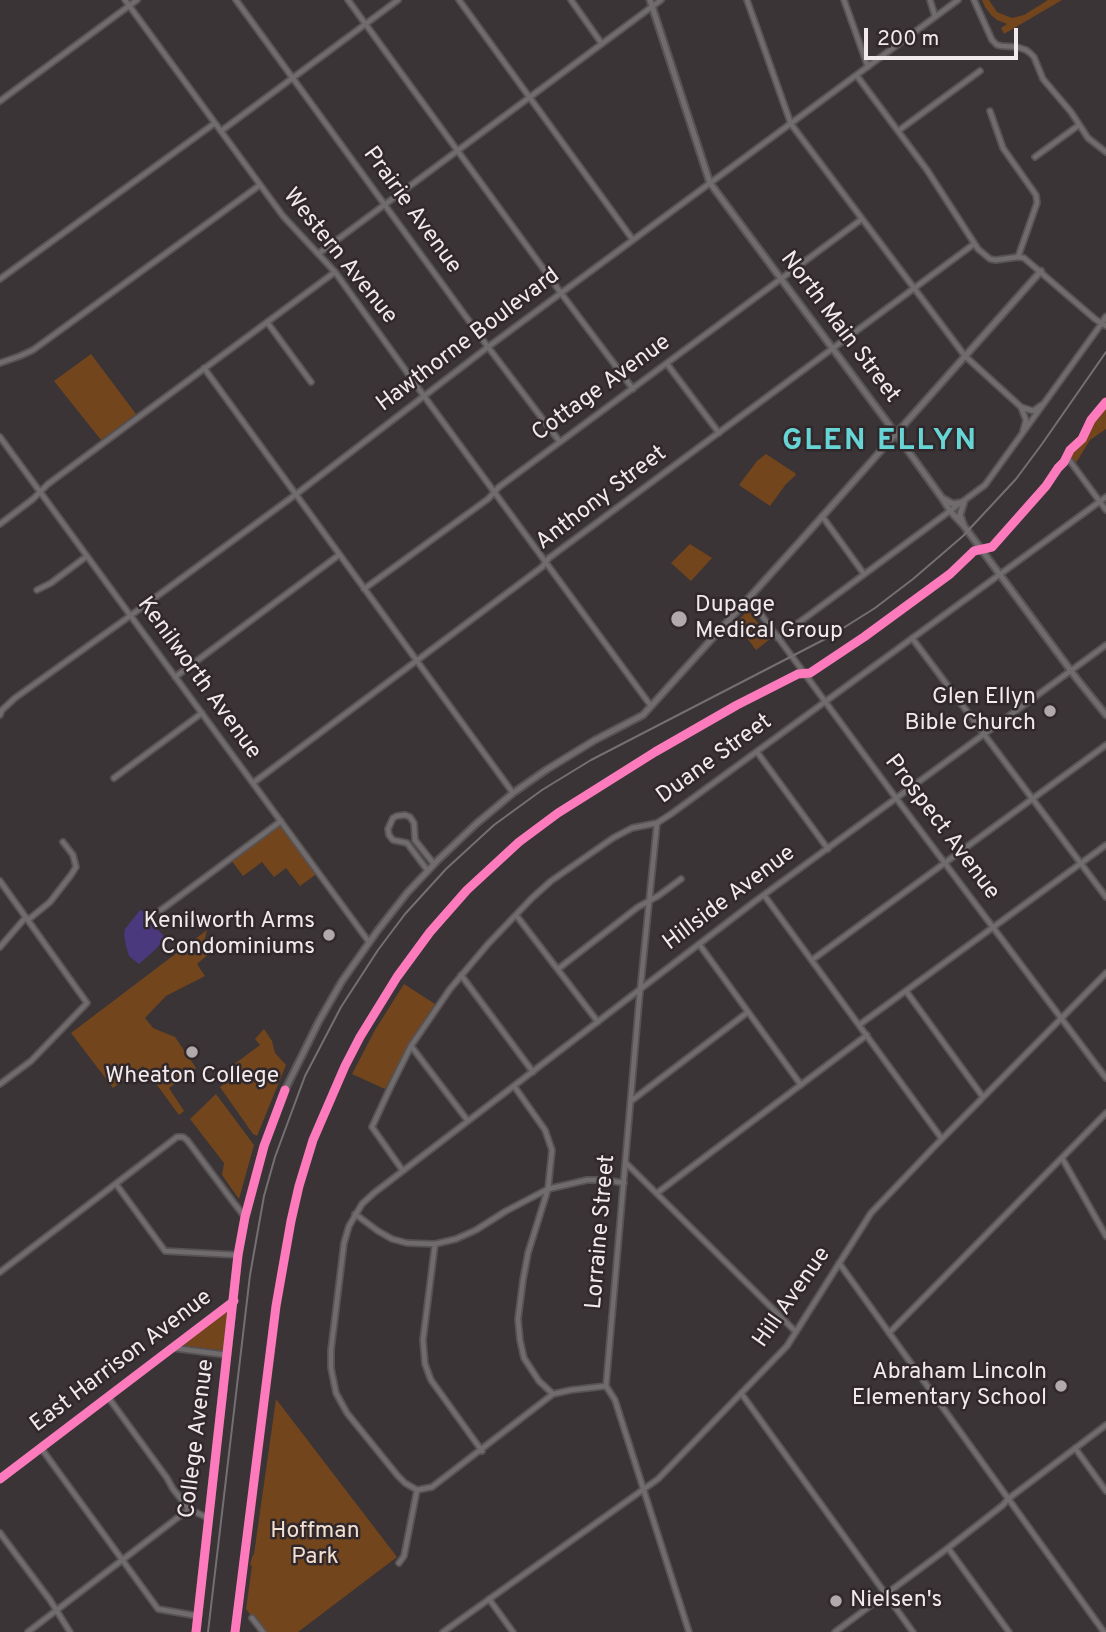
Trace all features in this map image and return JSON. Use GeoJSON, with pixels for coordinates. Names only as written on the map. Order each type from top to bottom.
{"type":"FeatureCollection","features":[{"type":"Feature","properties":{"kind":"street","name":"Western Avenue"},"geometry":{"type":"LineString","coordinates":[[125,0],[283,216],[335,272],[651,706]]}},
{"type":"Feature","properties":{"kind":"street"},"geometry":{"type":"LineString","coordinates":[[0,101],[137,0]]}},
{"type":"Feature","properties":{"kind":"street","name":"Prairie Avenue"},"geometry":{"type":"LineString","coordinates":[[236,0],[560,442]]}},
{"type":"Feature","properties":{"kind":"street"},"geometry":{"type":"LineString","coordinates":[[348,0],[633,389]]}},
{"type":"Feature","properties":{"kind":"street"},"geometry":{"type":"LineString","coordinates":[[221,131],[398,0]]}},
{"type":"Feature","properties":{"kind":"street"},"geometry":{"type":"LineString","coordinates":[[459,0],[634,240]]}},
{"type":"Feature","properties":{"kind":"street"},"geometry":{"type":"LineString","coordinates":[[571,0],[602,44]]}},
{"type":"Feature","properties":{"kind":"street"},"geometry":{"type":"LineString","coordinates":[[318,254],[602,44],[651,3],[661,0]]}},
{"type":"Feature","properties":{"kind":"street"},"geometry":{"type":"LineString","coordinates":[[747,0],[791,124],[965,356],[1021,407],[1032,411],[1043,404]]}},
{"type":"Feature","properties":{"kind":"street"},"geometry":{"type":"LineString","coordinates":[[844,0],[868,67]]}},
{"type":"Feature","properties":{"kind":"street"},"geometry":{"type":"LineString","coordinates":[[930,0],[935,16]]}},
{"type":"Feature","properties":{"kind":"street","name":"Hawthorne Boulevard"},"geometry":{"type":"LineString","coordinates":[[1,713],[15,698],[295,495],[488,347],[958,0]]}},
{"type":"Feature","properties":{"kind":"street"},"geometry":{"type":"LineString","coordinates":[[974,0],[992,40],[997,45],[1017,47],[1030,53],[1043,79],[1071,112],[1088,138],[1106,152]]}},
{"type":"Feature","properties":{"kind":"street","name":"North Main Street"},"geometry":{"type":"LineString","coordinates":[[651,3],[710,183],[951,512],[1106,715]]}},
{"type":"Feature","properties":{"kind":"street"},"geometry":{"type":"LineString","coordinates":[[898,131],[980,71]]}},
{"type":"Feature","properties":{"kind":"street"},"geometry":{"type":"LineString","coordinates":[[778,638],[985,485],[1105,322],[1095,319],[1024,258],[990,259],[978,249],[927,170],[857,76]]}},
{"type":"Feature","properties":{"kind":"street"},"geometry":{"type":"LineString","coordinates":[[990,111],[1003,148],[1036,195],[1037,203],[1018,257]]}},
{"type":"Feature","properties":{"kind":"street"},"geometry":{"type":"LineString","coordinates":[[0,279],[215,123]]}},
{"type":"Feature","properties":{"kind":"street"},"geometry":{"type":"LineString","coordinates":[[1035,158],[1079,124]]}},
{"type":"Feature","properties":{"kind":"street"},"geometry":{"type":"LineString","coordinates":[[0,363],[33,350],[260,185]]}},
{"type":"Feature","properties":{"kind":"street","name":"Cottage Avenue"},"geometry":{"type":"LineString","coordinates":[[364,589],[862,219]]}},
{"type":"Feature","properties":{"kind":"street","name":"Anthony Street"},"geometry":{"type":"LineString","coordinates":[[253,783],[974,244]]}},
{"type":"Feature","properties":{"kind":"street","name":"College Avenue"},"geometry":{"type":"LineString","coordinates":[[195,1632],[238,1255],[245,1217],[264,1146],[285,1090],[327,1007],[351,967],[396,906],[434,864],[476,824],[513,793],[569,755],[643,715],[1041,271]]}},
{"type":"Feature","properties":{"kind":"street"},"geometry":{"type":"LineString","coordinates":[[0,524],[41,493],[48,484],[335,272]]}},
{"type":"Feature","properties":{"kind":"street"},"geometry":{"type":"LineString","coordinates":[[267,322],[312,382]]}},
{"type":"Feature","properties":{"kind":"street"},"geometry":{"type":"LineString","coordinates":[[667,364],[719,433]]}},
{"type":"Feature","properties":{"kind":"street"},"geometry":{"type":"LineString","coordinates":[[204,368],[513,793]]}},
{"type":"Feature","properties":{"kind":"street"},"geometry":{"type":"LineString","coordinates":[[1019,438],[1026,420],[1021,407]]}},
{"type":"Feature","properties":{"kind":"street","name":"Kenilworth Avenue"},"geometry":{"type":"LineString","coordinates":[[0,437],[369,942]]}},
{"type":"Feature","properties":{"kind":"street"},"geometry":{"type":"LineString","coordinates":[[1067,457],[1106,510]]}},
{"type":"Feature","properties":{"kind":"street","name":"Duane Street"},"geometry":{"type":"LineString","coordinates":[[403,1171],[372,1127],[411,1046],[435,1010],[460,975],[515,914],[551,881],[613,838],[632,828],[657,823],[671,814],[1106,497]]}},
{"type":"Feature","properties":{"kind":"street"},"geometry":{"type":"LineString","coordinates":[[942,498],[953,504],[964,502]]}},
{"type":"Feature","properties":{"kind":"street"},"geometry":{"type":"LineString","coordinates":[[964,502],[960,515],[964,526]]}},
{"type":"Feature","properties":{"kind":"street"},"geometry":{"type":"LineString","coordinates":[[822,516],[864,574]]}},
{"type":"Feature","properties":{"kind":"street"},"geometry":{"type":"LineString","coordinates":[[175,677],[339,555]]}},
{"type":"Feature","properties":{"kind":"street"},"geometry":{"type":"LineString","coordinates":[[37,590],[87,556]]}},
{"type":"Feature","properties":{"kind":"street","name":"Prospect Avenue"},"geometry":{"type":"LineString","coordinates":[[750,598],[1106,1078]]}},
{"type":"Feature","properties":{"kind":"street"},"geometry":{"type":"LineString","coordinates":[[912,638],[1106,897]]}},
{"type":"Feature","properties":{"kind":"street","name":"Hillside Avenue"},"geometry":{"type":"LineString","coordinates":[[355,1214],[368,1198],[642,987],[1106,645]]}},
{"type":"Feature","properties":{"kind":"street"},"geometry":{"type":"LineString","coordinates":[[114,778],[202,713]]}},
{"type":"Feature","properties":{"kind":"street"},"geometry":{"type":"LineString","coordinates":[[812,960],[1106,745]]}},
{"type":"Feature","properties":{"kind":"street"},"geometry":{"type":"LineString","coordinates":[[757,752],[828,849]]}},
{"type":"Feature","properties":{"kind":"street"},"geometry":{"type":"LineString","coordinates":[[428,871],[407,843],[393,840],[389,835],[388,829],[393,818],[405,815],[411,817],[415,840],[434,864]]}},
{"type":"Feature","properties":{"kind":"street"},"geometry":{"type":"LineString","coordinates":[[161,910],[281,821]]}},
{"type":"Feature","properties":{"kind":"street","name":"Lorraine Street"},"geometry":{"type":"LineString","coordinates":[[606,1386],[657,823]]}},
{"type":"Feature","properties":{"kind":"street"},"geometry":{"type":"LineString","coordinates":[[0,947],[26,918],[28,920],[50,902],[76,867],[63,842]]}},
{"type":"Feature","properties":{"kind":"street"},"geometry":{"type":"LineString","coordinates":[[859,1025],[1106,845]]}},
{"type":"Feature","properties":{"kind":"street"},"geometry":{"type":"LineString","coordinates":[[558,969],[638,907],[681,879]]}},
{"type":"Feature","properties":{"kind":"street"},"geometry":{"type":"LineString","coordinates":[[0,881],[87,1003],[31,1061],[0,1084]]}},
{"type":"Feature","properties":{"kind":"street"},"geometry":{"type":"LineString","coordinates":[[764,895],[942,1139]]}},
{"type":"Feature","properties":{"kind":"street"},"geometry":{"type":"LineString","coordinates":[[515,914],[598,1022]]}},
{"type":"Feature","properties":{"kind":"street"},"geometry":{"type":"LineString","coordinates":[[699,944],[801,1084]]}},
{"type":"Feature","properties":{"kind":"street","name":"Hill Avenue"},"geometry":{"type":"LineString","coordinates":[[443,1632],[659,1479],[786,1346],[871,1213],[1106,973]]}},
{"type":"Feature","properties":{"kind":"street"},"geometry":{"type":"LineString","coordinates":[[460,975],[533,1072]]}},
{"type":"Feature","properties":{"kind":"street"},"geometry":{"type":"LineString","coordinates":[[906,991],[983,1097]]}},
{"type":"Feature","properties":{"kind":"street"},"geometry":{"type":"LineString","coordinates":[[631,1102],[748,1012]]}},
{"type":"Feature","properties":{"kind":"street"},"geometry":{"type":"LineString","coordinates":[[657,1193],[867,1035]]}},
{"type":"Feature","properties":{"kind":"street"},"geometry":{"type":"LineString","coordinates":[[411,1046],[468,1121]]}},
{"type":"Feature","properties":{"kind":"street"},"geometry":{"type":"LineString","coordinates":[[514,1086],[551,1143],[552,1160],[548,1189],[531,1242],[519,1319],[524,1358],[539,1381],[554,1394]]}},
{"type":"Feature","properties":{"kind":"street"},"geometry":{"type":"LineString","coordinates":[[889,1333],[1106,1113]]}},
{"type":"Feature","properties":{"kind":"street"},"geometry":{"type":"LineString","coordinates":[[0,1272],[172,1140],[181,1136],[187,1140],[245,1217]]}},
{"type":"Feature","properties":{"kind":"street"},"geometry":{"type":"LineString","coordinates":[[1062,1158],[1105,1233]]}},
{"type":"Feature","properties":{"kind":"street"},"geometry":{"type":"LineString","coordinates":[[626,1163],[796,1332]]}},
{"type":"Feature","properties":{"kind":"street"},"geometry":{"type":"LineString","coordinates":[[624,1183],[587,1180],[548,1189],[476,1230],[435,1244],[407,1244],[383,1234],[355,1214],[344,1243],[331,1350],[332,1377],[336,1393],[347,1413],[398,1476],[417,1490],[432,1487],[554,1394],[606,1386],[615,1400],[689,1632]]}},
{"type":"Feature","properties":{"kind":"street"},"geometry":{"type":"LineString","coordinates":[[116,1184],[165,1251],[238,1255]]}},
{"type":"Feature","properties":{"kind":"street"},"geometry":{"type":"LineString","coordinates":[[435,1244],[424,1359],[431,1380],[482,1451]]}},
{"type":"Feature","properties":{"kind":"street"},"geometry":{"type":"LineString","coordinates":[[839,1263],[1104,1632]]}},
{"type":"Feature","properties":{"kind":"street","name":"East Harrison Avenue"},"geometry":{"type":"LineString","coordinates":[[0,1479],[234,1301]]}},
{"type":"Feature","properties":{"kind":"street"},"geometry":{"type":"LineString","coordinates":[[172,1348],[228,1356]]}},
{"type":"Feature","properties":{"kind":"street"},"geometry":{"type":"LineString","coordinates":[[741,1393],[913,1632]]}},
{"type":"Feature","properties":{"kind":"street"},"geometry":{"type":"LineString","coordinates":[[108,1397],[189,1509],[208,1518]]}},
{"type":"Feature","properties":{"kind":"street"},"geometry":{"type":"LineString","coordinates":[[835,1632],[948,1548],[1106,1424]]}},
{"type":"Feature","properties":{"kind":"street"},"geometry":{"type":"LineString","coordinates":[[41,1448],[158,1609],[198,1616]]}},
{"type":"Feature","properties":{"kind":"street"},"geometry":{"type":"LineString","coordinates":[[1075,1448],[1106,1491]]}},
{"type":"Feature","properties":{"kind":"street"},"geometry":{"type":"LineString","coordinates":[[399,1563],[404,1556],[417,1490]]}},
{"type":"Feature","properties":{"kind":"street"},"geometry":{"type":"LineString","coordinates":[[28,1632],[189,1509]]}},
{"type":"Feature","properties":{"kind":"street"},"geometry":{"type":"LineString","coordinates":[[0,1533],[70,1632]]}},
{"type":"Feature","properties":{"kind":"street"},"geometry":{"type":"LineString","coordinates":[[948,1548],[1009,1632]]}},
{"type":"Feature","properties":{"kind":"street"},"geometry":{"type":"LineString","coordinates":[[489,1599],[513,1632]]}},
{"type":"Feature","properties":{"kind":"street"},"geometry":{"type":"LineString","coordinates":[[252,1618],[263,1632]]}},
{"type":"Feature","properties":{"kind":"green space"},"geometry":{"type":"Polygon","coordinates":[[[982,0],[989,0],[997,12],[1012,18],[1024,15],[1048,0],[1062,0],[1004,34],[1001,28],[1007,24],[991,15],[982,0]]]}},
{"type":"Feature","properties":{"kind":"green space"},"geometry":{"type":"Polygon","coordinates":[[[91,354],[136,414],[101,440],[54,381],[91,354]]]}},
{"type":"Feature","properties":{"kind":"green space"},"geometry":{"type":"Polygon","coordinates":[[[1106,397],[1106,429],[1090,440],[1074,466],[1067,453],[1106,397]]]}},
{"type":"Feature","properties":{"kind":"green space"},"geometry":{"type":"Polygon","coordinates":[[[766,454],[796,475],[770,506],[739,485],[757,461],[766,454]]]}},
{"type":"Feature","properties":{"kind":"green space"},"geometry":{"type":"Polygon","coordinates":[[[690,544],[712,558],[691,581],[671,563],[690,544]]]}},
{"type":"Feature","properties":{"kind":"green space"},"geometry":{"type":"Polygon","coordinates":[[[748,610],[770,639],[756,650],[736,623],[748,610]]]}},
{"type":"Feature","properties":{"kind":"green space"},"geometry":{"type":"Polygon","coordinates":[[[281,823],[318,873],[300,886],[286,868],[274,877],[262,862],[243,876],[231,860],[281,823]]]}},
{"type":"Feature","properties":{"kind":"green space"},"geometry":{"type":"Polygon","coordinates":[[[207,930],[203,947],[211,952],[197,964],[205,976],[166,996],[145,1018],[153,1028],[175,1037],[196,1068],[169,1088],[184,1111],[179,1115],[143,1066],[113,1088],[71,1033],[207,930]]]}},
{"type":"Feature","properties":{"kind":"green space"},"geometry":{"type":"Polygon","coordinates":[[[404,984],[435,1004],[385,1089],[352,1074],[404,984]]]}},
{"type":"Feature","properties":{"kind":"green space"},"geometry":{"type":"Polygon","coordinates":[[[264,1029],[272,1041],[275,1053],[286,1065],[257,1136],[220,1087],[231,1079],[225,1071],[260,1045],[255,1039],[264,1029]]]}},
{"type":"Feature","properties":{"kind":"green space"},"geometry":{"type":"Polygon","coordinates":[[[216,1094],[254,1145],[239,1199],[222,1175],[224,1163],[190,1119],[216,1094]]]}},
{"type":"Feature","properties":{"kind":"green space"},"geometry":{"type":"Polygon","coordinates":[[[232,1304],[227,1351],[179,1345],[232,1304]]]}},
{"type":"Feature","properties":{"kind":"green space","name":"Hoffman Park"},"geometry":{"type":"Polygon","coordinates":[[[276,1399],[397,1557],[298,1632],[263,1632],[246,1609],[250,1565],[254,1554],[276,1399]]]}},
{"type":"Feature","properties":{"kind":"shaded area"},"geometry":{"type":"Polygon","coordinates":[[[140,910],[147,913],[165,939],[139,964],[129,956],[124,934],[140,910]]]}},
{"type":"Feature","properties":{"kind":"railway"},"geometry":{"type":"LineString","coordinates":[[208,1632],[250,1275],[264,1196],[275,1157],[305,1076],[341,1007],[378,950],[405,914],[446,869],[494,825],[542,790],[591,760],[829,637],[875,608],[913,579],[963,536],[1016,479],[1106,352]]}},
{"type":"Feature","properties":{"kind":"cycle path"},"geometry":{"type":"LineString","coordinates":[[235,1632],[276,1306],[299,1186],[313,1140],[345,1066],[397,977],[430,932],[467,890],[519,842],[558,813],[655,752],[737,705],[798,674],[810,673],[950,574],[974,551],[992,547],[1046,486],[1106,402]]}},
{"type":"Feature","properties":{"kind":"cycle path"},"geometry":{"type":"LineString","coordinates":[[196,1632],[238,1255],[264,1146],[285,1090]]}},
{"type":"Feature","properties":{"kind":"cycle path"},"geometry":{"type":"LineString","coordinates":[[0,1479],[234,1301]]}},
{"type":"Feature","properties":{"kind":"place","name":"Dupage Medical Group"},"geometry":{"type":"Point","coordinates":[679,619]}},
{"type":"Feature","properties":{"kind":"place","name":"Glen Ellyn Bible Church"},"geometry":{"type":"Point","coordinates":[1050,711]}},
{"type":"Feature","properties":{"kind":"place","name":"Kenilworth Arms Condominiums"},"geometry":{"type":"Point","coordinates":[329,935]}},
{"type":"Feature","properties":{"kind":"place","name":"Wheaton College"},"geometry":{"type":"Point","coordinates":[192,1052]}},
{"type":"Feature","properties":{"kind":"place","name":"Abraham Lincoln Elementary School"},"geometry":{"type":"Point","coordinates":[1061,1386]}},
{"type":"Feature","properties":{"kind":"place","name":"Nielsen's"},"geometry":{"type":"Point","coordinates":[836,1601]}},
{"type":"Feature","properties":{"kind":"district","name":"GLEN ELLYN"},"geometry":{"type":"Point","coordinates":[880,443]}}]}
